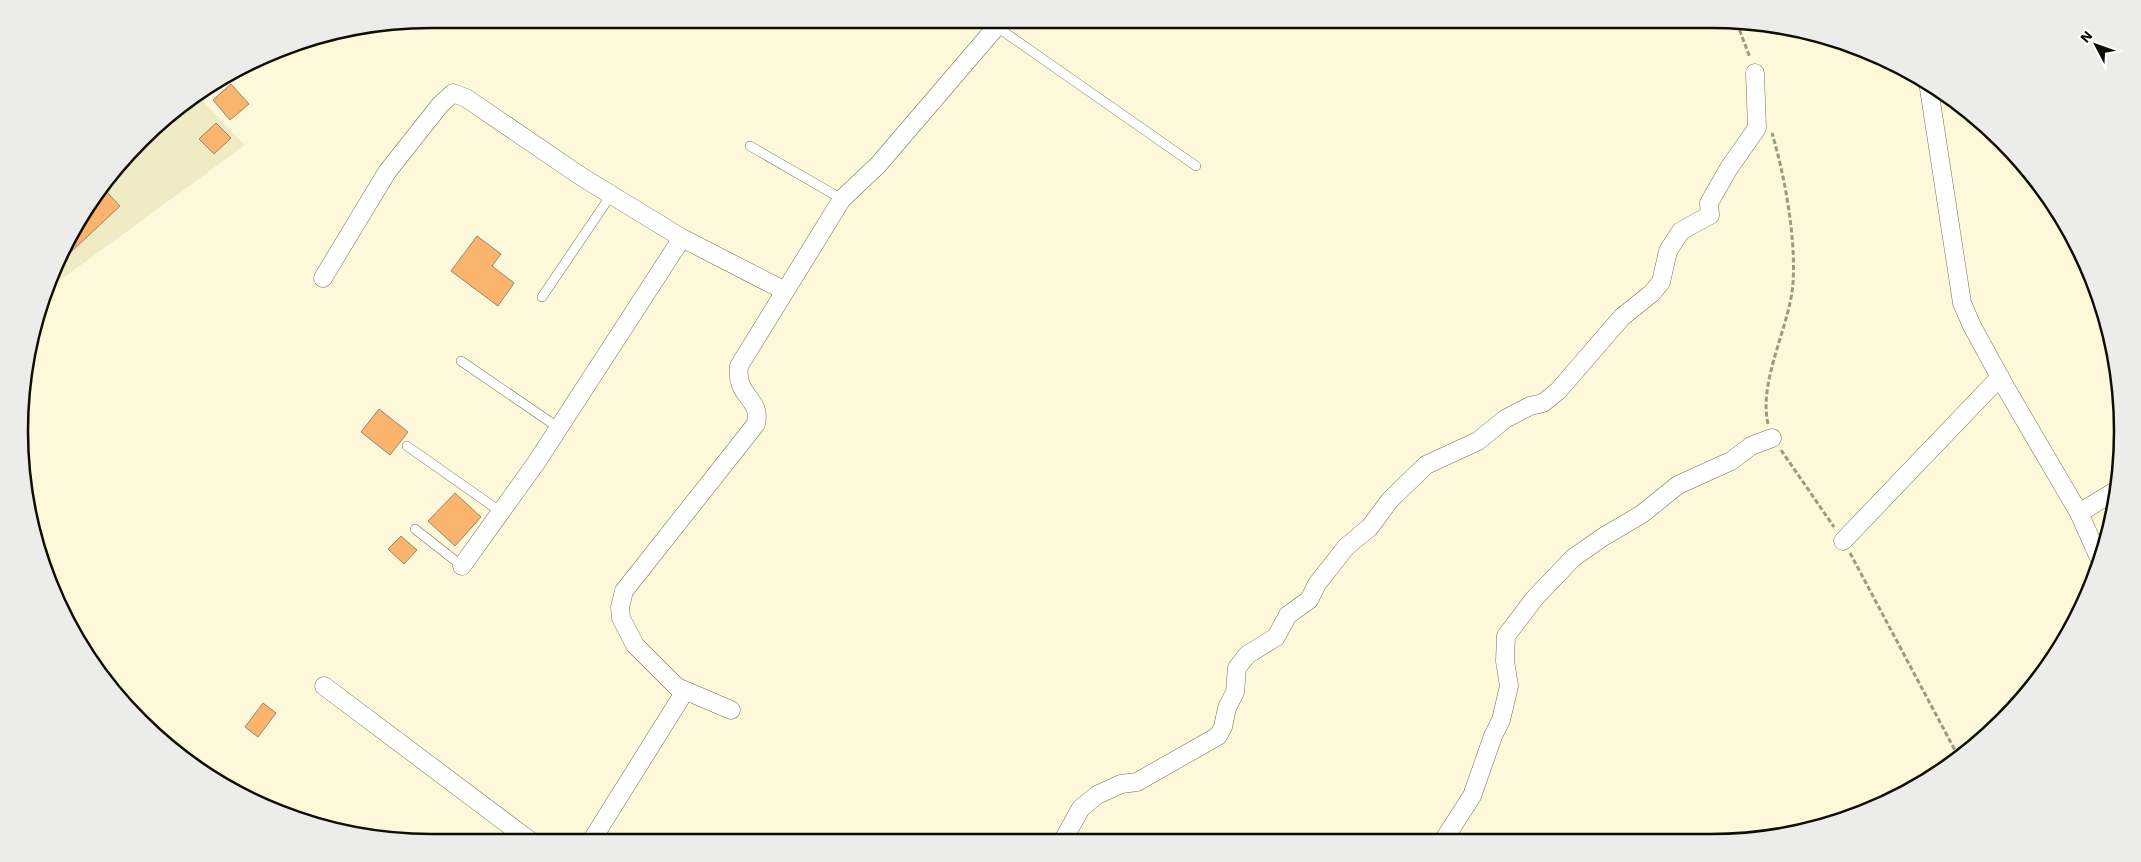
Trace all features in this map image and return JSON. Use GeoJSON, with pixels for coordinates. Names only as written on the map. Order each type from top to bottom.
{"type":"FeatureCollection","features":[{"type":"Feature","properties":{"kind":"street"},"geometry":{"type":"LineString","coordinates":[[731,710],[685,691],[668,680],[635,645],[621,618],[621,598],[624,591],[654,551],[756,424],[758,415],[754,403],[741,388],[738,380],[739,366],[842,199],[878,165],[990,28]]}},
{"type":"Feature","properties":{"kind":"street"},"geometry":{"type":"LineString","coordinates":[[1066,834],[1081,808],[1097,795],[1121,784],[1137,782],[1218,736],[1223,727],[1227,708],[1235,692],[1237,668],[1242,661],[1253,650],[1276,638],[1288,614],[1309,600],[1317,584],[1346,547],[1370,527],[1398,492],[1426,465],[1478,441],[1494,426],[1516,413],[1530,406],[1543,403],[1558,391],[1622,317],[1652,293],[1660,282],[1668,251],[1681,230],[1710,215],[1709,203],[1729,168],[1757,128],[1755,73]]}},
{"type":"Feature","properties":{"kind":"street"},"geometry":{"type":"LineString","coordinates":[[323,278],[387,172],[440,104],[453,93],[466,98],[611,195],[682,238],[785,291]]}},
{"type":"Feature","properties":{"kind":"street"},"geometry":{"type":"LineString","coordinates":[[1930,93],[1962,303],[1972,326],[2000,377],[2079,512],[2096,550]]}},
{"type":"Feature","properties":{"kind":"street"},"geometry":{"type":"LineString","coordinates":[[462,566],[559,428],[682,238]]}},
{"type":"Feature","properties":{"kind":"street"},"geometry":{"type":"LineString","coordinates":[[1843,541],[2000,377]]}},
{"type":"Feature","properties":{"kind":"street"},"geometry":{"type":"LineString","coordinates":[[1447,834],[1472,796],[1493,736],[1501,720],[1509,686],[1504,661],[1506,636],[1529,606],[1573,558],[1603,536],[1642,514],[1678,485],[1731,460],[1751,446],[1772,438]]}},
{"type":"Feature","properties":{"kind":"street"},"geometry":{"type":"LineString","coordinates":[[2079,512],[2108,495]]}},
{"type":"Feature","properties":{"kind":"street"},"geometry":{"type":"LineString","coordinates":[[324,686],[522,834]]}},
{"type":"Feature","properties":{"kind":"street"},"geometry":{"type":"LineString","coordinates":[[596,834],[685,691]]}},
{"type":"Feature","properties":{"kind":"lane"},"geometry":{"type":"LineString","coordinates":[[1003,28],[1196,166]]}},
{"type":"Feature","properties":{"kind":"lane"},"geometry":{"type":"LineString","coordinates":[[750,146],[842,199]]}},
{"type":"Feature","properties":{"kind":"lane"},"geometry":{"type":"LineString","coordinates":[[542,297],[611,195]]}},
{"type":"Feature","properties":{"kind":"lane"},"geometry":{"type":"LineString","coordinates":[[461,360],[559,428]]}},
{"type":"Feature","properties":{"kind":"lane"},"geometry":{"type":"LineString","coordinates":[[407,446],[501,512]]}},
{"type":"Feature","properties":{"kind":"lane"},"geometry":{"type":"LineString","coordinates":[[415,529],[462,566]]}},
{"type":"Feature","properties":{"kind":"path"},"geometry":{"type":"LineString","coordinates":[[1739,28],[1755,73]]}},
{"type":"Feature","properties":{"kind":"path"},"geometry":{"type":"LineString","coordinates":[[1770,126],[1783,170],[1793,284],[1771,372],[1766,414],[1772,438],[1843,541],[1956,751]]}},
{"type":"Feature","properties":{"kind":"shaded area"},"geometry":{"type":"Polygon","coordinates":[[[202,100],[245,145],[56,284],[82,229],[111,185],[146,146],[185,111],[202,100]]]}},
{"type":"Feature","properties":{"kind":"building"},"geometry":{"type":"Polygon","coordinates":[[[231,84],[249,104],[230,120],[213,100],[231,84]]]}},
{"type":"Feature","properties":{"kind":"building"},"geometry":{"type":"Polygon","coordinates":[[[216,123],[231,138],[214,154],[199,139],[216,123]]]}},
{"type":"Feature","properties":{"kind":"building"},"geometry":{"type":"Polygon","coordinates":[[[106,192],[120,206],[68,255],[82,229],[106,192]]]}},
{"type":"Feature","properties":{"kind":"building"},"geometry":{"type":"Polygon","coordinates":[[[477,236],[501,254],[492,266],[514,283],[498,306],[451,271],[477,236]]]}},
{"type":"Feature","properties":{"kind":"building"},"geometry":{"type":"Polygon","coordinates":[[[379,409],[408,432],[390,455],[361,432],[379,409]]]}},
{"type":"Feature","properties":{"kind":"building"},"geometry":{"type":"Polygon","coordinates":[[[455,493],[481,517],[455,546],[428,521],[455,493]]]}},
{"type":"Feature","properties":{"kind":"building"},"geometry":{"type":"Polygon","coordinates":[[[401,536],[417,550],[404,564],[388,549],[401,536]]]}},
{"type":"Feature","properties":{"kind":"building"},"geometry":{"type":"Polygon","coordinates":[[[263,703],[276,713],[258,737],[245,727],[263,703]]]}}]}
